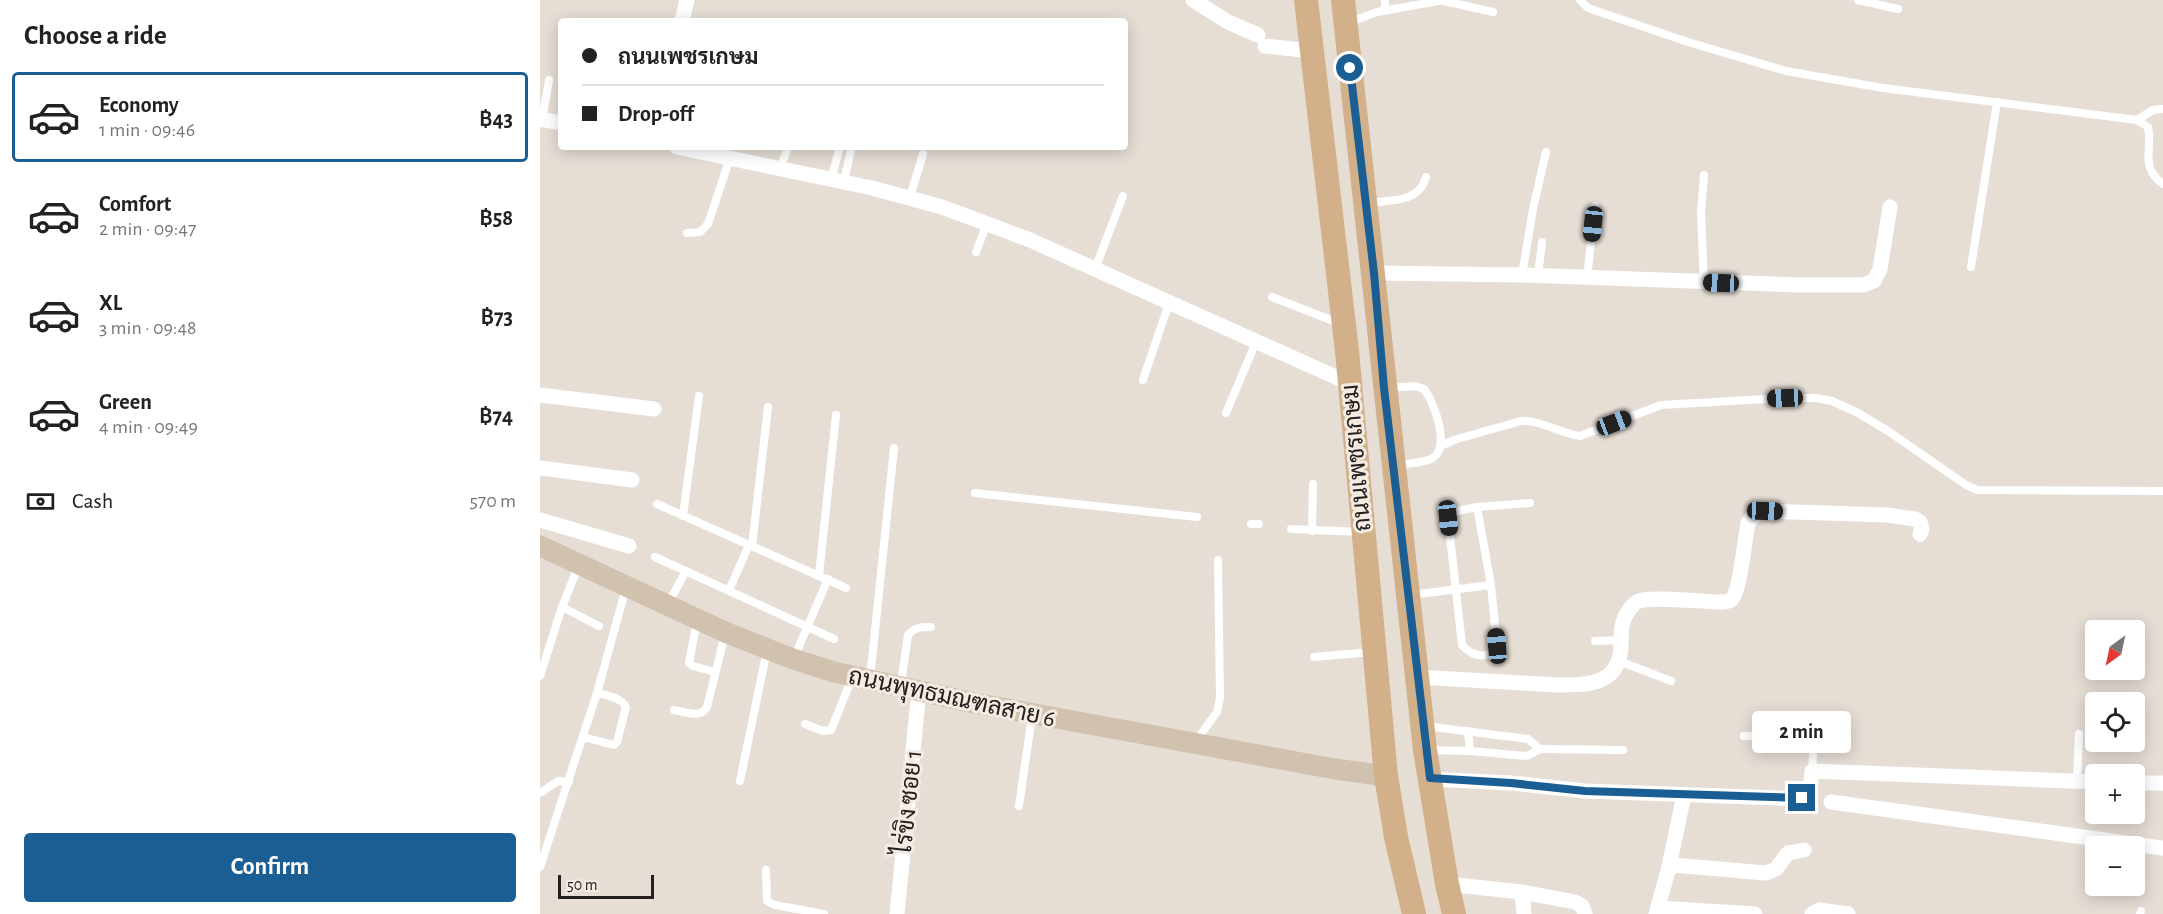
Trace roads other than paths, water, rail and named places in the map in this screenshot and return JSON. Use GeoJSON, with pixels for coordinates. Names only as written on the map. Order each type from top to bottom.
{"type":"FeatureCollection","features":[{"type":"Feature","properties":{"kind":"main road","name":"ถนนเพชรเกษม"},"geometry":{"type":"LineString","coordinates":[[1306,0],[1349,383],[1386,776],[1396,837],[1414,914]]}},
{"type":"Feature","properties":{"kind":"main road","name":"ถนนเพชรเกษม"},"geometry":{"type":"LineString","coordinates":[[1344,12],[1425,750],[1454,914]]}},
{"type":"Feature","properties":{"kind":"main road","name":"ถนนพุทธมณฑลสาย 6"},"geometry":{"type":"LineString","coordinates":[[540,546],[725,632],[793,659],[862,679],[1194,744],[1386,776]]}},
{"type":"Feature","properties":{"kind":"street"},"geometry":{"type":"LineString","coordinates":[[683,18],[687,0]]}},
{"type":"Feature","properties":{"kind":"street"},"geometry":{"type":"LineString","coordinates":[[1193,0],[1261,40],[1310,46]]}},
{"type":"Feature","properties":{"kind":"street"},"geometry":{"type":"LineString","coordinates":[[541,119],[558,122]]}},
{"type":"Feature","properties":{"kind":"street"},"geometry":{"type":"LineString","coordinates":[[715,151],[730,158],[910,197],[987,223],[1349,383]]}},
{"type":"Feature","properties":{"kind":"street"},"geometry":{"type":"LineString","coordinates":[[1374,273],[1863,285],[1874,281],[1880,269],[1890,207]]}},
{"type":"Feature","properties":{"kind":"street"},"geometry":{"type":"LineString","coordinates":[[540,395],[654,409]]}},
{"type":"Feature","properties":{"kind":"street"},"geometry":{"type":"LineString","coordinates":[[540,468],[632,480]]}},
{"type":"Feature","properties":{"kind":"street"},"geometry":{"type":"LineString","coordinates":[[1418,677],[1557,685],[1580,685],[1599,681],[1611,675],[1619,661],[1620,629],[1634,603],[1640,600],[1722,602],[1732,599],[1736,594],[1740,578],[1748,523],[1757,514],[1765,511],[1887,515],[1915,519],[1920,522],[1922,529],[1920,534]]}},
{"type":"Feature","properties":{"kind":"street"},"geometry":{"type":"LineString","coordinates":[[540,520],[629,546]]}},
{"type":"Feature","properties":{"kind":"street","name":"ไร่ขิง ซอย 1"},"geometry":{"type":"LineString","coordinates":[[897,914],[910,688]]}},
{"type":"Feature","properties":{"kind":"street"},"geometry":{"type":"LineString","coordinates":[[1821,800],[1812,771],[2085,781]]}},
{"type":"Feature","properties":{"kind":"street"},"geometry":{"type":"LineString","coordinates":[[1430,778],[1585,791],[1821,800],[2163,848]]}},
{"type":"Feature","properties":{"kind":"street"},"geometry":{"type":"LineString","coordinates":[[2145,783],[2163,783]]}},
{"type":"Feature","properties":{"kind":"street"},"geometry":{"type":"LineString","coordinates":[[1684,795],[1657,911],[1755,914]]}},
{"type":"Feature","properties":{"kind":"street"},"geometry":{"type":"LineString","coordinates":[[1668,871],[1673,866],[1767,873],[1776,869],[1788,853],[1804,850]]}},
{"type":"Feature","properties":{"kind":"street"},"geometry":{"type":"LineString","coordinates":[[1447,884],[1522,892],[1575,902],[1582,906],[1585,914]]}},
{"type":"Feature","properties":{"kind":"street"},"geometry":{"type":"LineString","coordinates":[[1522,892],[1524,914]]}},
{"type":"Feature","properties":{"kind":"street"},"geometry":{"type":"LineString","coordinates":[[1812,914],[1820,910],[1848,914]]}},
{"type":"Feature","properties":{"kind":"lane"},"geometry":{"type":"LineString","coordinates":[[1385,0],[1385,10]]}},
{"type":"Feature","properties":{"kind":"lane"},"geometry":{"type":"LineString","coordinates":[[1580,0],[1588,8],[1599,12],[1688,42],[1786,71],[1883,88],[2137,120],[2148,127],[2147,157],[2155,177],[2163,184]]}},
{"type":"Feature","properties":{"kind":"lane"},"geometry":{"type":"LineString","coordinates":[[1858,0],[1898,9]]}},
{"type":"Feature","properties":{"kind":"lane"},"geometry":{"type":"LineString","coordinates":[[1344,12],[1385,10],[1444,1],[1494,12]]}},
{"type":"Feature","properties":{"kind":"lane"},"geometry":{"type":"LineString","coordinates":[[541,119],[549,80]]}},
{"type":"Feature","properties":{"kind":"lane"},"geometry":{"type":"LineString","coordinates":[[1971,267],[1997,102]]}},
{"type":"Feature","properties":{"kind":"lane"},"geometry":{"type":"LineString","coordinates":[[2137,120],[2153,110],[2163,109]]}},
{"type":"Feature","properties":{"kind":"lane"},"geometry":{"type":"LineString","coordinates":[[780,169],[787,150]]}},
{"type":"Feature","properties":{"kind":"lane"},"geometry":{"type":"LineString","coordinates":[[837,181],[840,150]]}},
{"type":"Feature","properties":{"kind":"lane"},"geometry":{"type":"LineString","coordinates":[[837,181],[851,150]]}},
{"type":"Feature","properties":{"kind":"lane"},"geometry":{"type":"LineString","coordinates":[[1522,275],[1546,152]]}},
{"type":"Feature","properties":{"kind":"lane"},"geometry":{"type":"LineString","coordinates":[[910,197],[922,154]]}},
{"type":"Feature","properties":{"kind":"lane"},"geometry":{"type":"LineString","coordinates":[[687,232],[700,232],[708,224],[730,158]]}},
{"type":"Feature","properties":{"kind":"lane"},"geometry":{"type":"LineString","coordinates":[[1704,175],[1701,228],[1704,282]]}},
{"type":"Feature","properties":{"kind":"lane"},"geometry":{"type":"LineString","coordinates":[[1366,203],[1417,194],[1426,177]]}},
{"type":"Feature","properties":{"kind":"lane"},"geometry":{"type":"LineString","coordinates":[[1095,269],[1123,196]]}},
{"type":"Feature","properties":{"kind":"lane"},"geometry":{"type":"LineString","coordinates":[[1587,278],[1595,206]]}},
{"type":"Feature","properties":{"kind":"lane"},"geometry":{"type":"LineString","coordinates":[[976,252],[987,223]]}},
{"type":"Feature","properties":{"kind":"lane"},"geometry":{"type":"LineString","coordinates":[[1538,276],[1542,242]]}},
{"type":"Feature","properties":{"kind":"lane"},"geometry":{"type":"LineString","coordinates":[[1272,297],[1343,325]]}},
{"type":"Feature","properties":{"kind":"lane"},"geometry":{"type":"LineString","coordinates":[[1143,380],[1169,303]]}},
{"type":"Feature","properties":{"kind":"lane"},"geometry":{"type":"LineString","coordinates":[[1226,413],[1256,342]]}},
{"type":"Feature","properties":{"kind":"lane"},"geometry":{"type":"LineString","coordinates":[[1384,388],[1415,386],[1424,389],[1435,409],[1441,436],[1440,446],[1431,459],[1393,466]]}},
{"type":"Feature","properties":{"kind":"lane"},"geometry":{"type":"LineString","coordinates":[[683,516],[699,396]]}},
{"type":"Feature","properties":{"kind":"lane"},"geometry":{"type":"LineString","coordinates":[[1440,446],[1521,422],[1531,421],[1570,435],[1580,436],[1661,405],[1816,398],[1832,401],[1888,430],[1977,490],[2163,491]]}},
{"type":"Feature","properties":{"kind":"lane"},"geometry":{"type":"LineString","coordinates":[[729,590],[750,545],[768,407]]}},
{"type":"Feature","properties":{"kind":"lane"},"geometry":{"type":"LineString","coordinates":[[819,574],[837,415]]}},
{"type":"Feature","properties":{"kind":"lane"},"geometry":{"type":"LineString","coordinates":[[805,724],[823,731],[831,730],[862,679],[894,448]]}},
{"type":"Feature","properties":{"kind":"lane"},"geometry":{"type":"LineString","coordinates":[[1312,531],[1313,484]]}},
{"type":"Feature","properties":{"kind":"lane"},"geometry":{"type":"LineString","coordinates":[[975,493],[1197,517]]}},
{"type":"Feature","properties":{"kind":"lane"},"geometry":{"type":"LineString","coordinates":[[1477,507],[1491,585],[1497,646],[1494,651],[1483,656],[1475,655],[1462,645],[1453,588],[1448,518],[1459,510],[1477,507],[1530,503]]}},
{"type":"Feature","properties":{"kind":"lane"},"geometry":{"type":"LineString","coordinates":[[657,504],[819,574],[846,588]]}},
{"type":"Feature","properties":{"kind":"lane"},"geometry":{"type":"LineString","coordinates":[[1291,529],[1362,531]]}},
{"type":"Feature","properties":{"kind":"lane"},"geometry":{"type":"LineString","coordinates":[[656,557],[834,639]]}},
{"type":"Feature","properties":{"kind":"lane"},"geometry":{"type":"LineString","coordinates":[[1194,744],[1217,712],[1220,698],[1218,560]]}},
{"type":"Feature","properties":{"kind":"lane"},"geometry":{"type":"LineString","coordinates":[[540,676],[562,606],[579,564]]}},
{"type":"Feature","properties":{"kind":"lane"},"geometry":{"type":"LineString","coordinates":[[667,605],[686,571]]}},
{"type":"Feature","properties":{"kind":"lane"},"geometry":{"type":"LineString","coordinates":[[793,659],[828,579]]}},
{"type":"Feature","properties":{"kind":"lane"},"geometry":{"type":"LineString","coordinates":[[1408,595],[1491,585]]}},
{"type":"Feature","properties":{"kind":"lane"},"geometry":{"type":"LineString","coordinates":[[540,867],[597,693],[627,586]]}},
{"type":"Feature","properties":{"kind":"lane"},"geometry":{"type":"LineString","coordinates":[[562,606],[599,626]]}},
{"type":"Feature","properties":{"kind":"lane"},"geometry":{"type":"LineString","coordinates":[[697,619],[689,663],[715,672]]}},
{"type":"Feature","properties":{"kind":"lane"},"geometry":{"type":"LineString","coordinates":[[910,688],[908,635],[913,629],[931,627]]}},
{"type":"Feature","properties":{"kind":"lane"},"geometry":{"type":"LineString","coordinates":[[674,710],[698,714],[704,712],[725,632]]}},
{"type":"Feature","properties":{"kind":"lane"},"geometry":{"type":"LineString","coordinates":[[1595,640],[1621,640]]}},
{"type":"Feature","properties":{"kind":"lane"},"geometry":{"type":"LineString","coordinates":[[740,781],[767,649]]}},
{"type":"Feature","properties":{"kind":"lane"},"geometry":{"type":"LineString","coordinates":[[1314,657],[1373,652]]}},
{"type":"Feature","properties":{"kind":"lane"},"geometry":{"type":"LineString","coordinates":[[1619,661],[1671,681]]}},
{"type":"Feature","properties":{"kind":"lane"},"geometry":{"type":"LineString","coordinates":[[583,737],[614,745],[617,742],[626,707],[617,699],[597,693]]}},
{"type":"Feature","properties":{"kind":"lane"},"geometry":{"type":"LineString","coordinates":[[1018,806],[1032,714]]}},
{"type":"Feature","properties":{"kind":"lane"},"geometry":{"type":"LineString","coordinates":[[1423,726],[1528,739],[1540,749]]}},
{"type":"Feature","properties":{"kind":"lane"},"geometry":{"type":"LineString","coordinates":[[1468,732],[1470,751]]}},
{"type":"Feature","properties":{"kind":"lane"},"geometry":{"type":"LineString","coordinates":[[2077,781],[2079,734]]}},
{"type":"Feature","properties":{"kind":"lane"},"geometry":{"type":"LineString","coordinates":[[1744,736],[1812,736],[1814,739],[1812,771]]}},
{"type":"Feature","properties":{"kind":"lane"},"geometry":{"type":"LineString","coordinates":[[1425,750],[1527,756],[1540,749],[1623,750]]}},
{"type":"Feature","properties":{"kind":"lane"},"geometry":{"type":"LineString","coordinates":[[540,793],[558,781],[569,782]]}},
{"type":"Feature","properties":{"kind":"lane"},"geometry":{"type":"LineString","coordinates":[[766,870],[767,902],[824,914]]}}]}
